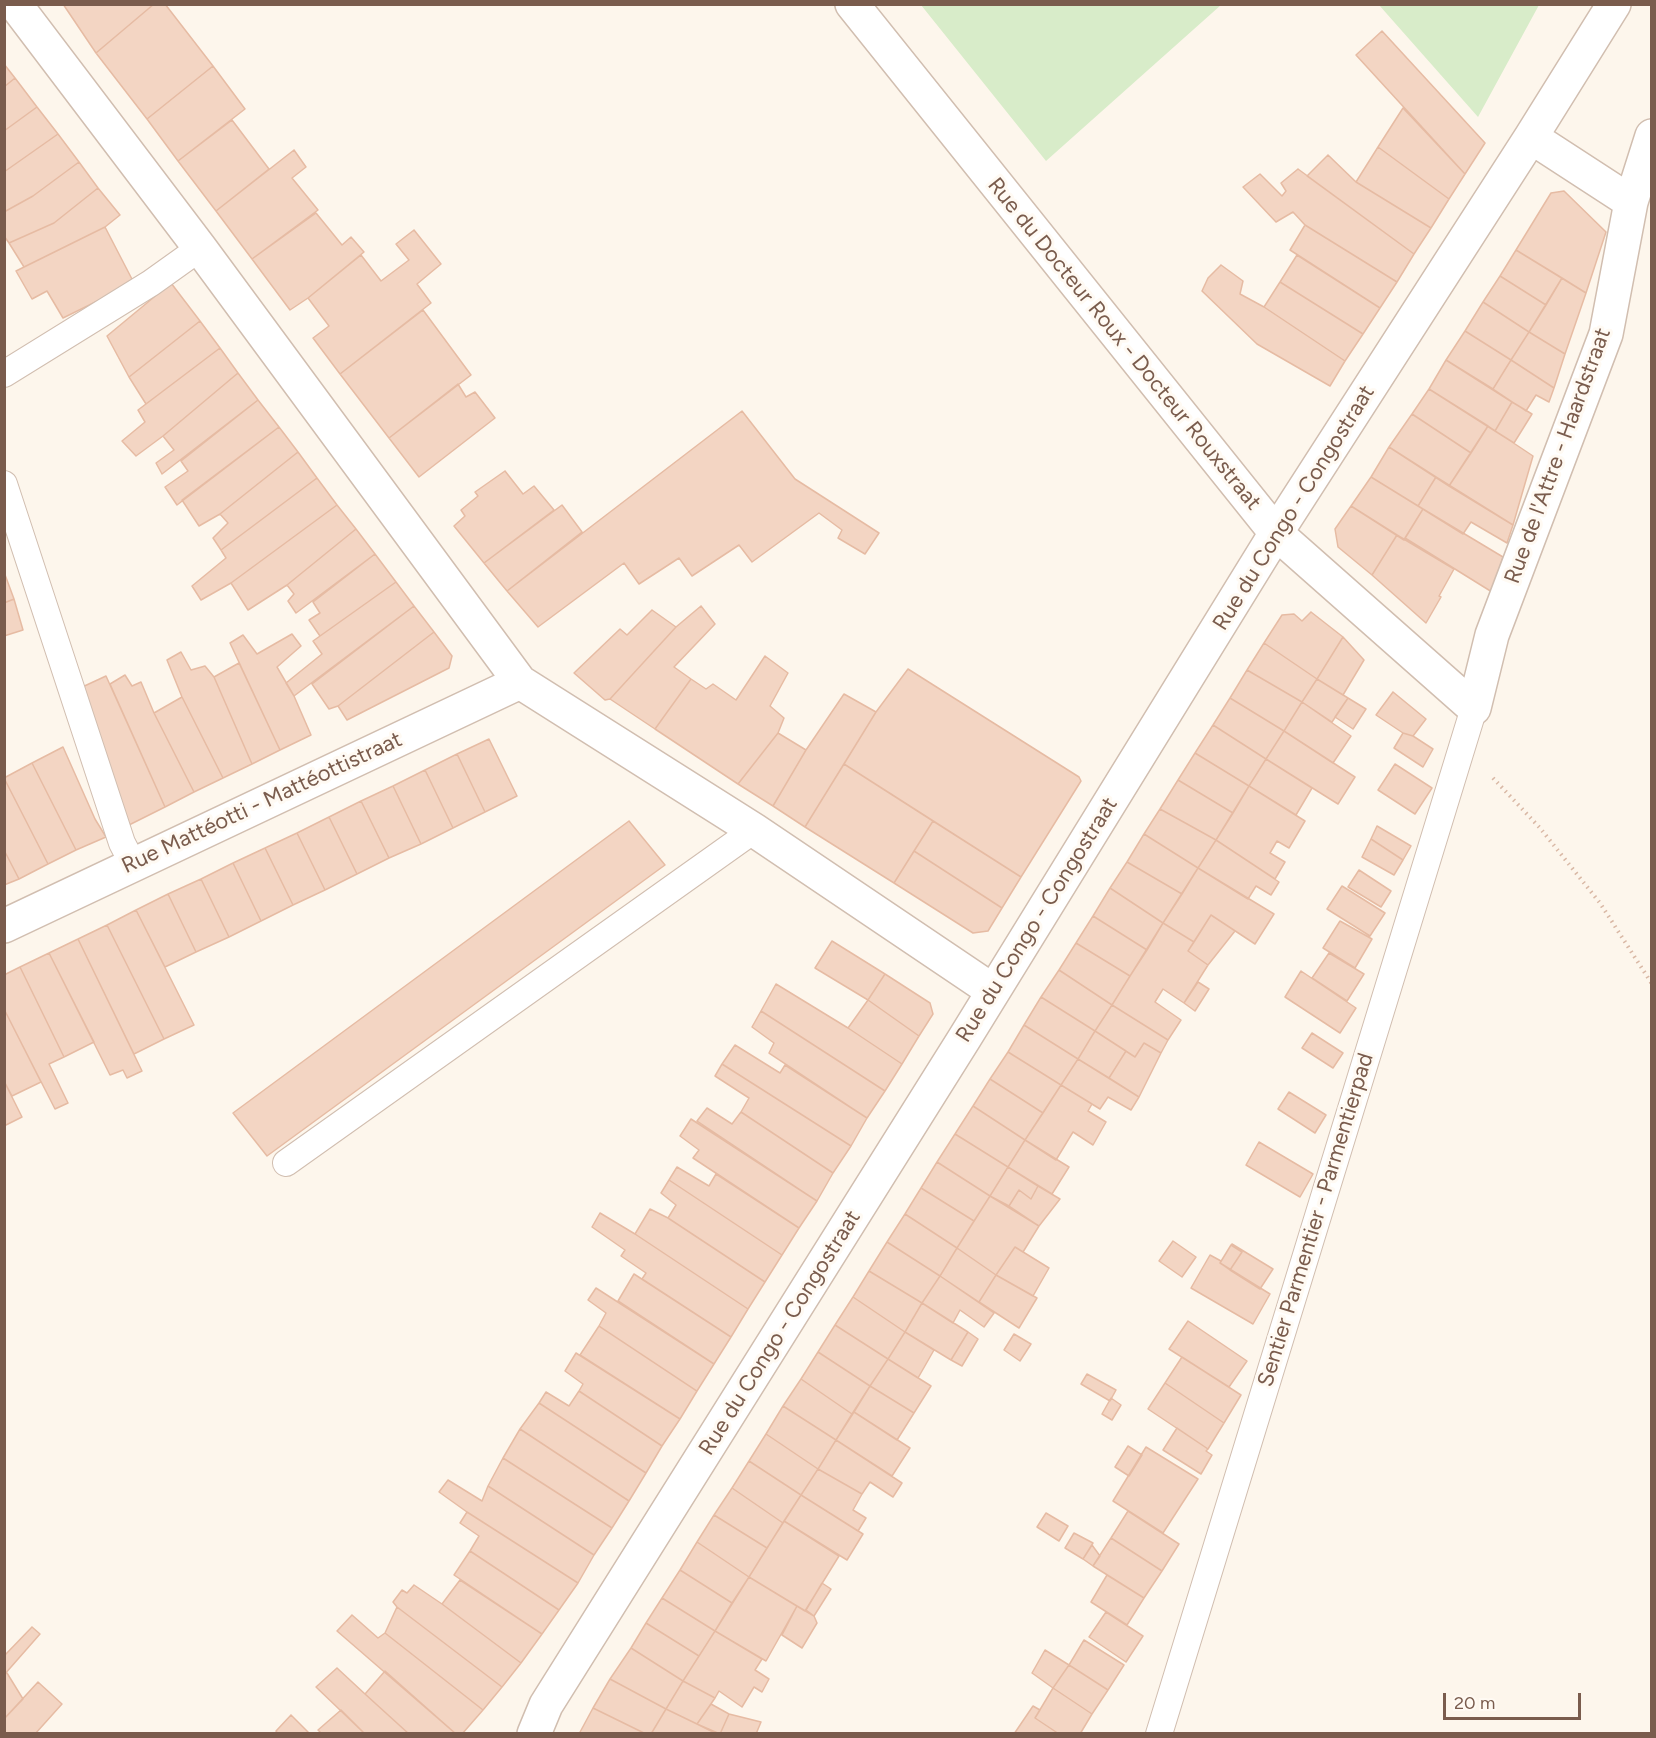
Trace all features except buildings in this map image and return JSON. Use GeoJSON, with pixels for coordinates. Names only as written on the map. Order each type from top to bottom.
{"type":"FeatureCollection","features":[{"type":"Feature","properties":{"kind":"street"},"geometry":{"type":"LineString","coordinates":[[15,4],[200,248],[520,681],[754,830],[993,991]]}},
{"type":"Feature","properties":{"kind":"street","name":"Rue du Docteur Roux - Docteur Rouxstraat"},"geometry":{"type":"LineString","coordinates":[[852,4],[1276,533],[1474,708]]}},
{"type":"Feature","properties":{"kind":"street"},"geometry":{"type":"LineString","coordinates":[[1614,4],[1531,137],[1631,202]]}},
{"type":"Feature","properties":{"kind":"street","name":"Rue de l'Attre - Haardstraat"},"geometry":{"type":"LineString","coordinates":[[1474,708],[1492,635],[1606,334],[1631,202],[1652,136]]}},
{"type":"Feature","properties":{"kind":"street","name":"Rue du Congo - Congostraat"},"geometry":{"type":"LineString","coordinates":[[520,1734],[540,1719],[1276,533],[1531,137]]}},
{"type":"Feature","properties":{"kind":"street","name":"Rue Mattéotti - Mattéottistraat"},"geometry":{"type":"LineString","coordinates":[[4,926],[520,681]]}},
{"type":"Feature","properties":{"kind":"lane"},"geometry":{"type":"LineString","coordinates":[[4,374],[151,283],[200,248]]}},
{"type":"Feature","properties":{"kind":"lane"},"geometry":{"type":"LineString","coordinates":[[4,484],[122,843],[133,864]]}},
{"type":"Feature","properties":{"kind":"lane","name":"Sentier Parmentier - Parmentierpad"},"geometry":{"type":"LineString","coordinates":[[1159,1734],[1474,708]]}},
{"type":"Feature","properties":{"kind":"lane"},"geometry":{"type":"LineString","coordinates":[[286,1163],[754,830]]}},
{"type":"Feature","properties":{"kind":"path"},"geometry":{"type":"LineString","coordinates":[[1462,746],[1539,828],[1600,903],[1652,984]]}},
{"type":"Feature","properties":{"kind":"green space"},"geometry":{"type":"Polygon","coordinates":[[[921,5],[1221,5],[1046,161],[921,5]]]}},
{"type":"Feature","properties":{"kind":"green space"},"geometry":{"type":"Polygon","coordinates":[[[1379,5],[1539,5],[1478,117],[1379,5]]]}}]}
